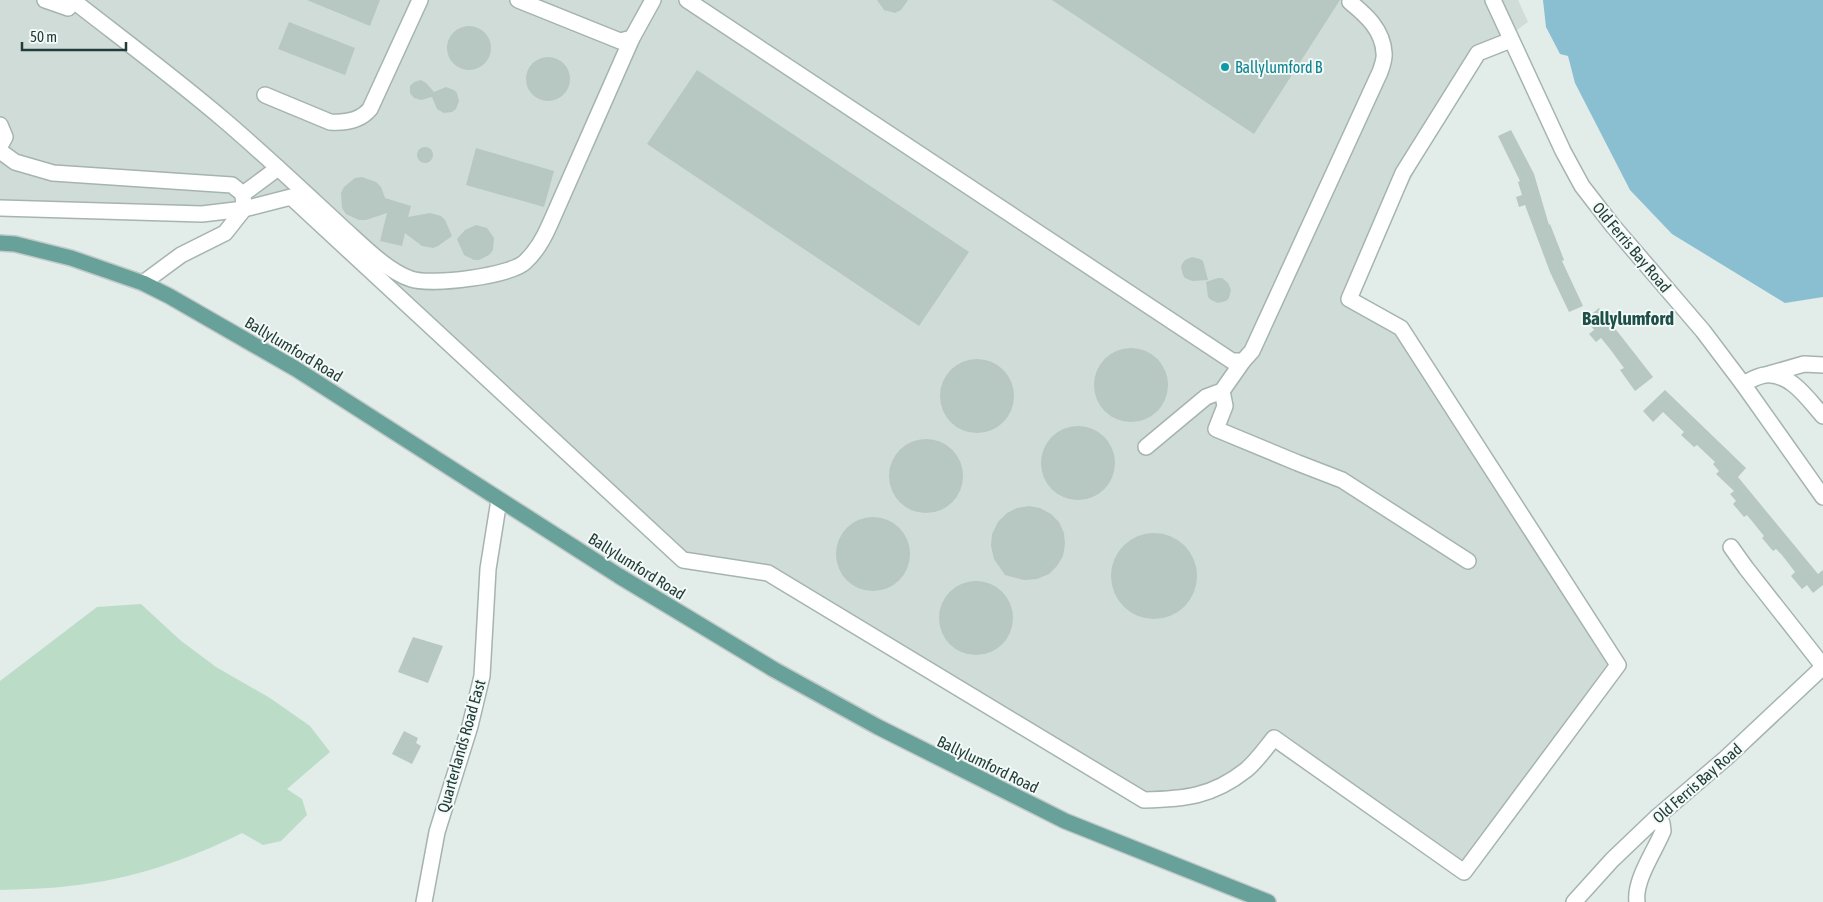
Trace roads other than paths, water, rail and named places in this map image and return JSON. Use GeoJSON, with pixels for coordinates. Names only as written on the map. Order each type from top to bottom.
{"type":"FeatureCollection","features":[{"type":"Feature","properties":{"kind":"main road","name":"Ballylumford Road"},"geometry":{"type":"LineString","coordinates":[[0,243],[15,244],[71,258],[142,283],[296,369],[619,576],[773,669],[925,752],[1064,821],[1268,902]]}},
{"type":"Feature","properties":{"kind":"street"},"geometry":{"type":"LineString","coordinates":[[45,0],[68,8],[75,1],[223,119],[392,269],[410,279],[420,281],[451,280],[498,274],[524,263],[541,243],[632,38],[653,0]]}},
{"type":"Feature","properties":{"kind":"street"},"geometry":{"type":"LineString","coordinates":[[265,95],[330,122],[360,118],[370,109],[420,0]]}},
{"type":"Feature","properties":{"kind":"street"},"geometry":{"type":"LineString","coordinates":[[518,0],[620,41],[632,38]]}},
{"type":"Feature","properties":{"kind":"street"},"geometry":{"type":"LineString","coordinates":[[687,0],[1232,361],[1243,360]]}},
{"type":"Feature","properties":{"kind":"street"},"geometry":{"type":"LineString","coordinates":[[1146,447],[1206,396],[1222,391],[1243,360],[1252,351],[1380,72],[1385,54],[1378,31],[1365,15],[1350,2],[1351,0]]}},
{"type":"Feature","properties":{"kind":"street","name":"Old Ferris Bay Road"},"geometry":{"type":"LineString","coordinates":[[1493,0],[1562,151],[1582,186],[1612,226],[1703,331],[1823,497]]}},
{"type":"Feature","properties":{"kind":"street"},"geometry":{"type":"LineString","coordinates":[[0,208],[202,214],[244,202],[291,197],[683,560],[768,573],[1144,800],[1180,799],[1211,792],[1246,770],[1274,738],[1464,872],[1618,665],[1401,328],[1349,299],[1412,157],[1478,52],[1511,40]]}},
{"type":"Feature","properties":{"kind":"street"},"geometry":{"type":"LineString","coordinates":[[0,125],[5,137],[0,146]]}},
{"type":"Feature","properties":{"kind":"street"},"geometry":{"type":"LineString","coordinates":[[0,151],[15,162],[53,173],[232,185],[244,202]]}},
{"type":"Feature","properties":{"kind":"street"},"geometry":{"type":"LineString","coordinates":[[142,283],[181,255],[225,233],[244,202],[278,168]]}},
{"type":"Feature","properties":{"kind":"street"},"geometry":{"type":"LineString","coordinates":[[1743,384],[1763,375],[1804,364],[1823,365]]}},
{"type":"Feature","properties":{"kind":"street"},"geometry":{"type":"LineString","coordinates":[[1763,375],[1776,375],[1787,380],[1798,388],[1823,416]]}},
{"type":"Feature","properties":{"kind":"street"},"geometry":{"type":"LineString","coordinates":[[1222,391],[1225,406],[1216,429],[1298,464],[1342,480],[1468,561]]}},
{"type":"Feature","properties":{"kind":"street","name":"Quarterlands Road East"},"geometry":{"type":"LineString","coordinates":[[424,902],[437,832],[470,726],[482,676],[488,569],[499,500]]}},
{"type":"Feature","properties":{"kind":"street"},"geometry":{"type":"LineString","coordinates":[[1731,547],[1822,670]]}},
{"type":"Feature","properties":{"kind":"street","name":"Old Ferris Bay Road"},"geometry":{"type":"LineString","coordinates":[[1574,902],[1612,860],[1656,817],[1726,758],[1822,670]]}},
{"type":"Feature","properties":{"kind":"street"},"geometry":{"type":"LineString","coordinates":[[1637,902],[1636,897],[1640,879],[1663,831],[1662,823],[1656,817]]}},
{"type":"Feature","properties":{"kind":"water"},"geometry":{"type":"Polygon","coordinates":[[[1543,0],[1823,0],[1823,297],[1785,303],[1672,234],[1630,190],[1575,83],[1568,56],[1560,54],[1546,27],[1543,0]]]}},
{"type":"Feature","properties":{"kind":"place","name":"Ballylumford B"},"geometry":{"type":"Point","coordinates":[1225,67]}},
{"type":"Feature","properties":{"kind":"district","name":"Ballylumford"},"geometry":{"type":"Point","coordinates":[1628,318]}}]}
